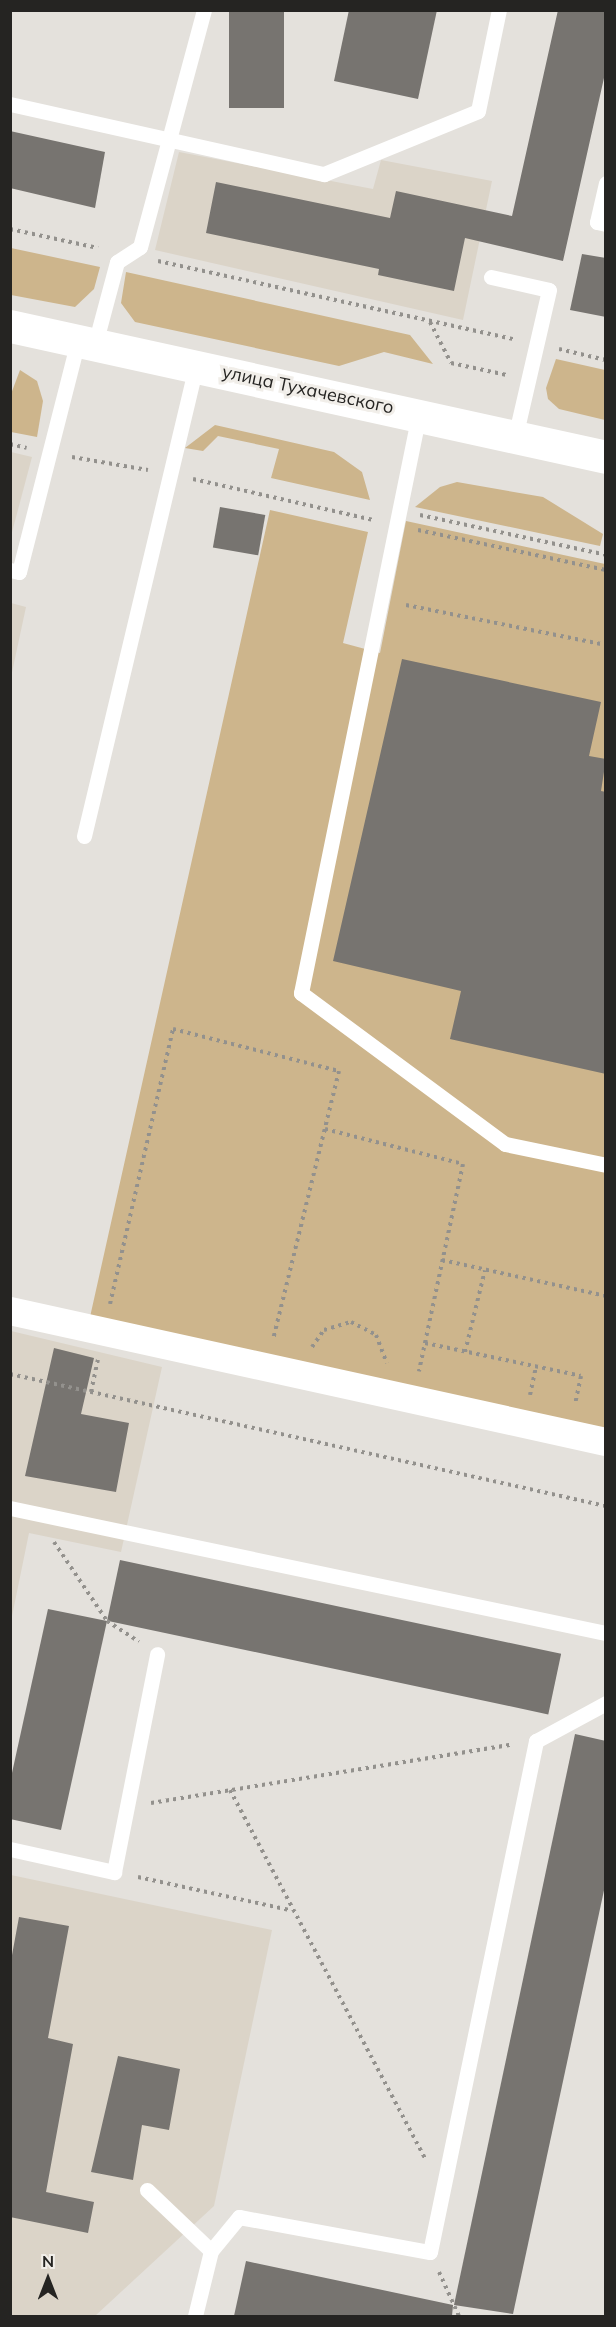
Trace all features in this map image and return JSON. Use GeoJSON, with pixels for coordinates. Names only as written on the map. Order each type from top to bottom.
{"type":"FeatureCollection","features":[{"type":"Feature","properties":{"kind":"street","name":"улица Тухачевского"},"geometry":{"type":"LineString","coordinates":[[10,326],[419,414],[606,457]]}},
{"type":"Feature","properties":{"kind":"street"},"geometry":{"type":"LineString","coordinates":[[10,1311],[606,1442]]}},
{"type":"Feature","properties":{"kind":"lane"},"geometry":{"type":"LineString","coordinates":[[10,570],[19,572],[49,453],[117,262],[140,247],[172,141],[204,10]]}},
{"type":"Feature","properties":{"kind":"lane"},"geometry":{"type":"LineString","coordinates":[[10,104],[324,174],[478,111],[499,10]]}},
{"type":"Feature","properties":{"kind":"lane"},"geometry":{"type":"LineString","coordinates":[[606,183],[597,222],[606,224]]}},
{"type":"Feature","properties":{"kind":"lane"},"geometry":{"type":"LineString","coordinates":[[491,277],[549,290],[515,437]]}},
{"type":"Feature","properties":{"kind":"lane"},"geometry":{"type":"LineString","coordinates":[[84,836],[196,365]]}},
{"type":"Feature","properties":{"kind":"lane"},"geometry":{"type":"LineString","coordinates":[[419,414],[301,993],[505,1144],[606,1165]]}},
{"type":"Feature","properties":{"kind":"lane"},"geometry":{"type":"LineString","coordinates":[[10,1508],[606,1633]]}},
{"type":"Feature","properties":{"kind":"lane"},"geometry":{"type":"LineString","coordinates":[[10,1849],[114,1872],[158,1654]]}},
{"type":"Feature","properties":{"kind":"lane"},"geometry":{"type":"LineString","coordinates":[[195,2316],[211,2252],[239,2217],[430,2252],[536,1742],[606,1703]]}},
{"type":"Feature","properties":{"kind":"lane"},"geometry":{"type":"LineString","coordinates":[[147,2190],[211,2252]]}},
{"type":"Feature","properties":{"kind":"path"},"geometry":{"type":"LineString","coordinates":[[10,229],[606,360]]}},
{"type":"Feature","properties":{"kind":"path"},"geometry":{"type":"LineString","coordinates":[[430,321],[451,363],[528,380]]}},
{"type":"Feature","properties":{"kind":"path"},"geometry":{"type":"LineString","coordinates":[[10,444],[606,555]]}},
{"type":"Feature","properties":{"kind":"path"},"geometry":{"type":"LineString","coordinates":[[398,518],[606,570]]}},
{"type":"Feature","properties":{"kind":"path"},"geometry":{"type":"LineString","coordinates":[[404,613],[407,602],[606,645]]}},
{"type":"Feature","properties":{"kind":"path"},"geometry":{"type":"LineString","coordinates":[[109,1308],[173,1029],[339,1071],[272,1342]]}},
{"type":"Feature","properties":{"kind":"path"},"geometry":{"type":"LineString","coordinates":[[325,1129],[463,1164],[418,1373]]}},
{"type":"Feature","properties":{"kind":"path"},"geometry":{"type":"LineString","coordinates":[[442,1260],[606,1296]]}},
{"type":"Feature","properties":{"kind":"path"},"geometry":{"type":"LineString","coordinates":[[465,1352],[485,1270]]}},
{"type":"Feature","properties":{"kind":"path"},"geometry":{"type":"LineString","coordinates":[[311,1350],[324,1330],[351,1322],[376,1335],[386,1366]]}},
{"type":"Feature","properties":{"kind":"path"},"geometry":{"type":"LineString","coordinates":[[425,1343],[581,1376],[575,1407]]}},
{"type":"Feature","properties":{"kind":"path"},"geometry":{"type":"LineString","coordinates":[[530,1397],[536,1366]]}},
{"type":"Feature","properties":{"kind":"path"},"geometry":{"type":"LineString","coordinates":[[10,1374],[606,1506]]}},
{"type":"Feature","properties":{"kind":"path"},"geometry":{"type":"LineString","coordinates":[[35,1513],[107,1621],[158,1654]]}},
{"type":"Feature","properties":{"kind":"path"},"geometry":{"type":"LineString","coordinates":[[127,1807],[536,1742]]}},
{"type":"Feature","properties":{"kind":"path"},"geometry":{"type":"LineString","coordinates":[[230,1790],[290,1910],[442,2191]]}},
{"type":"Feature","properties":{"kind":"path"},"geometry":{"type":"LineString","coordinates":[[114,1872],[290,1910]]}},
{"type":"Feature","properties":{"kind":"path"},"geometry":{"type":"LineString","coordinates":[[430,2252],[459,2316]]}},
{"type":"Feature","properties":{"kind":"shaded area"},"geometry":{"type":"Polygon","coordinates":[[[179,152],[373,189],[381,160],[492,181],[463,320],[155,250],[179,152]]]}},
{"type":"Feature","properties":{"kind":"shaded area"},"geometry":{"type":"Polygon","coordinates":[[[11,248],[100,267],[94,289],[75,307],[11,295],[11,248]]]}},
{"type":"Feature","properties":{"kind":"shaded area"},"geometry":{"type":"Polygon","coordinates":[[[126,272],[410,335],[433,364],[384,352],[339,366],[135,322],[121,303],[126,272]]]}},
{"type":"Feature","properties":{"kind":"shaded area"},"geometry":{"type":"Polygon","coordinates":[[[556,359],[605,370],[605,420],[559,409],[548,399],[546,388],[556,359]]]}},
{"type":"Feature","properties":{"kind":"shaded area"},"geometry":{"type":"Polygon","coordinates":[[[20,370],[37,381],[43,401],[37,437],[11,432],[11,394],[20,370]]]}},
{"type":"Feature","properties":{"kind":"shaded area"},"geometry":{"type":"Polygon","coordinates":[[[215,425],[334,452],[362,472],[370,500],[271,478],[279,449],[218,436],[203,451],[185,448],[215,425]]]}},
{"type":"Feature","properties":{"kind":"shaded area"},"geometry":{"type":"Polygon","coordinates":[[[10,452],[32,457],[11,536],[10,452]]]}},
{"type":"Feature","properties":{"kind":"shaded area"},"geometry":{"type":"Polygon","coordinates":[[[457,482],[543,497],[603,534],[600,546],[415,507],[440,487],[457,482]]]}},
{"type":"Feature","properties":{"kind":"shaded area"},"geometry":{"type":"Polygon","coordinates":[[[270,510],[368,532],[343,643],[380,653],[406,521],[605,564],[605,1432],[90,1317],[270,510]]]}},
{"type":"Feature","properties":{"kind":"shaded area"},"geometry":{"type":"Polygon","coordinates":[[[10,603],[26,607],[11,677],[10,603]]]}},
{"type":"Feature","properties":{"kind":"shaded area"},"geometry":{"type":"Polygon","coordinates":[[[11,1331],[162,1367],[121,1552],[29,1533],[11,1621],[11,1331]]]}},
{"type":"Feature","properties":{"kind":"shaded area"},"geometry":{"type":"Polygon","coordinates":[[[11,1875],[272,1930],[214,2206],[95,2316],[11,2316],[11,1875]]]}},
{"type":"Feature","properties":{"kind":"building"},"geometry":{"type":"Polygon","coordinates":[[[229,10],[284,10],[284,108],[229,108],[229,10]]]}},
{"type":"Feature","properties":{"kind":"building"},"geometry":{"type":"Polygon","coordinates":[[[349,10],[437,10],[418,99],[334,81],[349,10]]]}},
{"type":"Feature","properties":{"kind":"building"},"geometry":{"type":"Polygon","coordinates":[[[558,10],[606,10],[606,69],[563,261],[465,238],[454,291],[378,275],[379,269],[206,233],[216,182],[390,218],[396,191],[512,216],[558,10]]]}},
{"type":"Feature","properties":{"kind":"building"},"geometry":{"type":"Polygon","coordinates":[[[10,131],[105,152],[95,208],[10,188],[10,131]]]}},
{"type":"Feature","properties":{"kind":"building"},"geometry":{"type":"Polygon","coordinates":[[[582,254],[606,258],[606,317],[570,310],[582,254]]]}},
{"type":"Feature","properties":{"kind":"building"},"geometry":{"type":"Polygon","coordinates":[[[220,507],[265,515],[258,555],[213,547],[220,507]]]}},
{"type":"Feature","properties":{"kind":"building"},"geometry":{"type":"Polygon","coordinates":[[[402,659],[601,702],[589,756],[606,759],[601,791],[606,792],[606,1074],[450,1039],[461,991],[333,961],[402,659]]]}},
{"type":"Feature","properties":{"kind":"building"},"geometry":{"type":"Polygon","coordinates":[[[54,1348],[94,1358],[81,1414],[129,1423],[116,1492],[25,1476],[54,1348]]]}},
{"type":"Feature","properties":{"kind":"building"},"geometry":{"type":"Polygon","coordinates":[[[120,1560],[561,1654],[548,1714],[107,1621],[120,1560]]]}},
{"type":"Feature","properties":{"kind":"building"},"geometry":{"type":"Polygon","coordinates":[[[48,1609],[107,1621],[61,1830],[10,1819],[10,1782],[48,1609]]]}},
{"type":"Feature","properties":{"kind":"building"},"geometry":{"type":"Polygon","coordinates":[[[575,1734],[606,1741],[606,1881],[513,2314],[454,2305],[575,1734]]]}},
{"type":"Feature","properties":{"kind":"building"},"geometry":{"type":"Polygon","coordinates":[[[19,1917],[69,1926],[48,2038],[73,2044],[46,2192],[94,2202],[88,2233],[10,2217],[10,1966],[19,1917]]]}},
{"type":"Feature","properties":{"kind":"building"},"geometry":{"type":"Polygon","coordinates":[[[118,2056],[180,2069],[169,2130],[142,2125],[133,2180],[91,2172],[118,2056]]]}},
{"type":"Feature","properties":{"kind":"building"},"geometry":{"type":"Polygon","coordinates":[[[246,2261],[453,2305],[452,2316],[234,2316],[246,2261]]]}}]}
